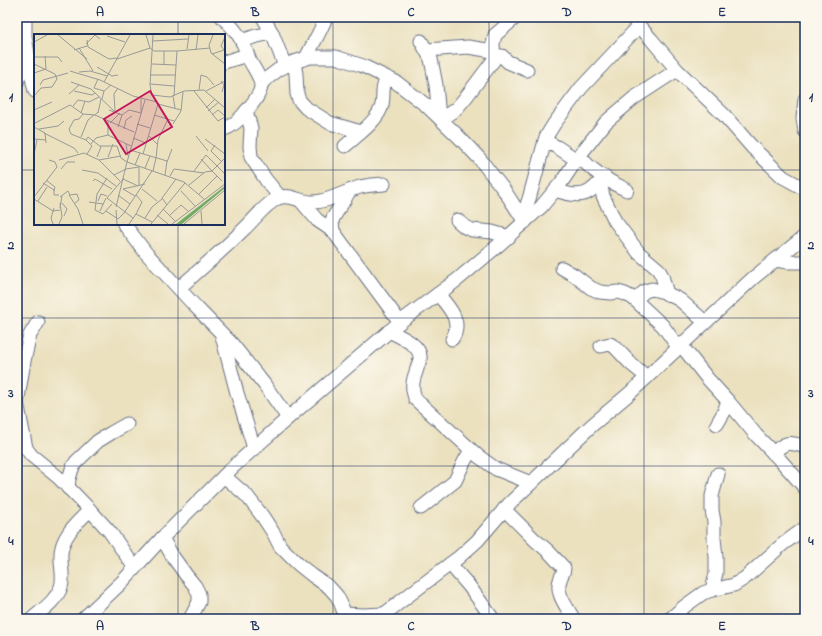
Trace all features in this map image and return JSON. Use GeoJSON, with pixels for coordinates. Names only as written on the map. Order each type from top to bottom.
{"type":"FeatureCollection","features":[{"type":"Feature","properties":{"kind":"street"},"geometry":{"type":"LineString","coordinates":[[25,17],[25,36],[30,73],[34,87]]}},
{"type":"Feature","properties":{"kind":"street"},"geometry":{"type":"LineString","coordinates":[[222,17],[235,30],[261,83],[260,92],[241,118],[232,126],[225,129]]}},
{"type":"Feature","properties":{"kind":"street"},"geometry":{"type":"LineString","coordinates":[[263,17],[272,33],[295,62],[297,94],[299,100],[306,108],[330,123],[361,132]]}},
{"type":"Feature","properties":{"kind":"street"},"geometry":{"type":"LineString","coordinates":[[295,62],[315,39],[326,17]]}},
{"type":"Feature","properties":{"kind":"street"},"geometry":{"type":"LineString","coordinates":[[440,118],[456,109],[475,86],[493,56],[495,35],[516,17]]}},
{"type":"Feature","properties":{"kind":"street"},"geometry":{"type":"LineString","coordinates":[[524,220],[545,141],[557,119],[635,21],[678,70],[724,115],[752,147],[783,177],[805,189]]}},
{"type":"Feature","properties":{"kind":"street"},"geometry":{"type":"LineString","coordinates":[[242,42],[256,35],[272,33]]}},
{"type":"Feature","properties":{"kind":"street"},"geometry":{"type":"LineString","coordinates":[[440,118],[431,59],[424,45],[468,47],[496,57],[502,56],[508,62],[527,70]]}},
{"type":"Feature","properties":{"kind":"street"},"geometry":{"type":"LineString","coordinates":[[17,82],[28,52]]}},
{"type":"Feature","properties":{"kind":"street"},"geometry":{"type":"LineString","coordinates":[[225,62],[247,55]]}},
{"type":"Feature","properties":{"kind":"street"},"geometry":{"type":"LineString","coordinates":[[261,83],[278,70],[310,57],[336,57],[363,66],[396,82],[428,106],[479,158],[504,190],[524,220]]}},
{"type":"Feature","properties":{"kind":"street"},"geometry":{"type":"LineString","coordinates":[[83,619],[96,614],[123,581],[162,538],[254,448],[311,397],[389,331],[457,280],[508,236],[524,220],[541,207],[562,183],[578,158],[606,122],[634,98],[678,70]]}},
{"type":"Feature","properties":{"kind":"street"},"geometry":{"type":"LineString","coordinates":[[345,146],[375,119],[380,111],[383,99],[382,91],[387,78]]}},
{"type":"Feature","properties":{"kind":"street"},"geometry":{"type":"LineString","coordinates":[[805,99],[803,118],[805,131]]}},
{"type":"Feature","properties":{"kind":"street"},"geometry":{"type":"LineString","coordinates":[[246,111],[251,128],[250,146],[252,157],[266,180],[280,197]]}},
{"type":"Feature","properties":{"kind":"street"},"geometry":{"type":"LineString","coordinates":[[545,141],[578,158],[589,166],[603,180],[627,190]]}},
{"type":"Feature","properties":{"kind":"street"},"geometry":{"type":"LineString","coordinates":[[555,190],[565,194],[584,194],[603,180]]}},
{"type":"Feature","properties":{"kind":"street"},"geometry":{"type":"LineString","coordinates":[[603,180],[603,196],[615,221],[639,254],[658,269],[662,276],[667,294]]}},
{"type":"Feature","properties":{"kind":"street"},"geometry":{"type":"LineString","coordinates":[[179,288],[224,248],[270,203],[280,197],[284,196],[301,201],[313,202],[338,196],[355,188],[384,184]]}},
{"type":"Feature","properties":{"kind":"street"},"geometry":{"type":"LineString","coordinates":[[333,231],[333,218],[349,191]]}},
{"type":"Feature","properties":{"kind":"street"},"geometry":{"type":"LineString","coordinates":[[301,201],[317,220],[333,231],[400,322]]}},
{"type":"Feature","properties":{"kind":"street"},"geometry":{"type":"LineString","coordinates":[[457,220],[465,227],[472,230],[492,232],[508,236]]}},
{"type":"Feature","properties":{"kind":"street"},"geometry":{"type":"LineString","coordinates":[[125,225],[146,253],[232,344],[264,384],[288,418]]}},
{"type":"Feature","properties":{"kind":"street"},"geometry":{"type":"LineString","coordinates":[[224,476],[248,496],[274,534],[280,546],[298,564],[329,587],[337,596],[345,616],[363,615],[381,617],[450,564],[477,541],[504,509],[591,426],[630,394],[752,279],[805,236]]}},
{"type":"Feature","properties":{"kind":"street"},"geometry":{"type":"LineString","coordinates":[[775,260],[805,262]]}},
{"type":"Feature","properties":{"kind":"street"},"geometry":{"type":"LineString","coordinates":[[562,268],[591,288],[600,292],[618,292],[636,300],[663,326],[728,401],[756,436],[773,452],[805,488]]}},
{"type":"Feature","properties":{"kind":"street"},"geometry":{"type":"LineString","coordinates":[[636,300],[645,291],[652,290],[667,294],[680,300],[705,322]]}},
{"type":"Feature","properties":{"kind":"street"},"geometry":{"type":"LineString","coordinates":[[438,294],[449,308],[454,318],[456,326],[452,339]]}},
{"type":"Feature","properties":{"kind":"street"},"geometry":{"type":"LineString","coordinates":[[38,322],[30,335],[17,403],[26,448],[31,455],[59,478],[110,532],[135,568]]}},
{"type":"Feature","properties":{"kind":"street"},"geometry":{"type":"LineString","coordinates":[[389,331],[411,343],[418,351],[420,358],[412,390],[415,399],[478,456],[496,469],[531,483]]}},
{"type":"Feature","properties":{"kind":"street"},"geometry":{"type":"LineString","coordinates":[[222,334],[237,393],[254,448]]}},
{"type":"Feature","properties":{"kind":"street"},"geometry":{"type":"LineString","coordinates":[[601,346],[610,344],[615,347],[631,364],[647,377]]}},
{"type":"Feature","properties":{"kind":"street"},"geometry":{"type":"LineString","coordinates":[[717,424],[728,401]]}},
{"type":"Feature","properties":{"kind":"street"},"geometry":{"type":"LineString","coordinates":[[68,488],[72,469],[76,462],[98,441],[127,424]]}},
{"type":"Feature","properties":{"kind":"street"},"geometry":{"type":"LineString","coordinates":[[773,452],[786,443],[797,443],[805,446]]}},
{"type":"Feature","properties":{"kind":"street"},"geometry":{"type":"LineString","coordinates":[[421,508],[455,481],[471,450]]}},
{"type":"Feature","properties":{"kind":"street"},"geometry":{"type":"LineString","coordinates":[[712,590],[716,573],[716,557],[712,496],[718,474]]}},
{"type":"Feature","properties":{"kind":"street"},"geometry":{"type":"LineString","coordinates":[[504,509],[564,568],[558,589],[573,618]]}},
{"type":"Feature","properties":{"kind":"street"},"geometry":{"type":"LineString","coordinates":[[32,619],[58,594],[63,580],[60,557],[64,540],[78,521],[90,510]]}},
{"type":"Feature","properties":{"kind":"street"},"geometry":{"type":"LineString","coordinates":[[670,619],[703,593],[734,585],[739,582],[783,544],[805,528]]}},
{"type":"Feature","properties":{"kind":"street"},"geometry":{"type":"LineString","coordinates":[[162,538],[173,557],[195,586],[199,594],[199,602],[190,619]]}},
{"type":"Feature","properties":{"kind":"street"},"geometry":{"type":"LineString","coordinates":[[450,564],[469,586],[492,619]]}}]}
